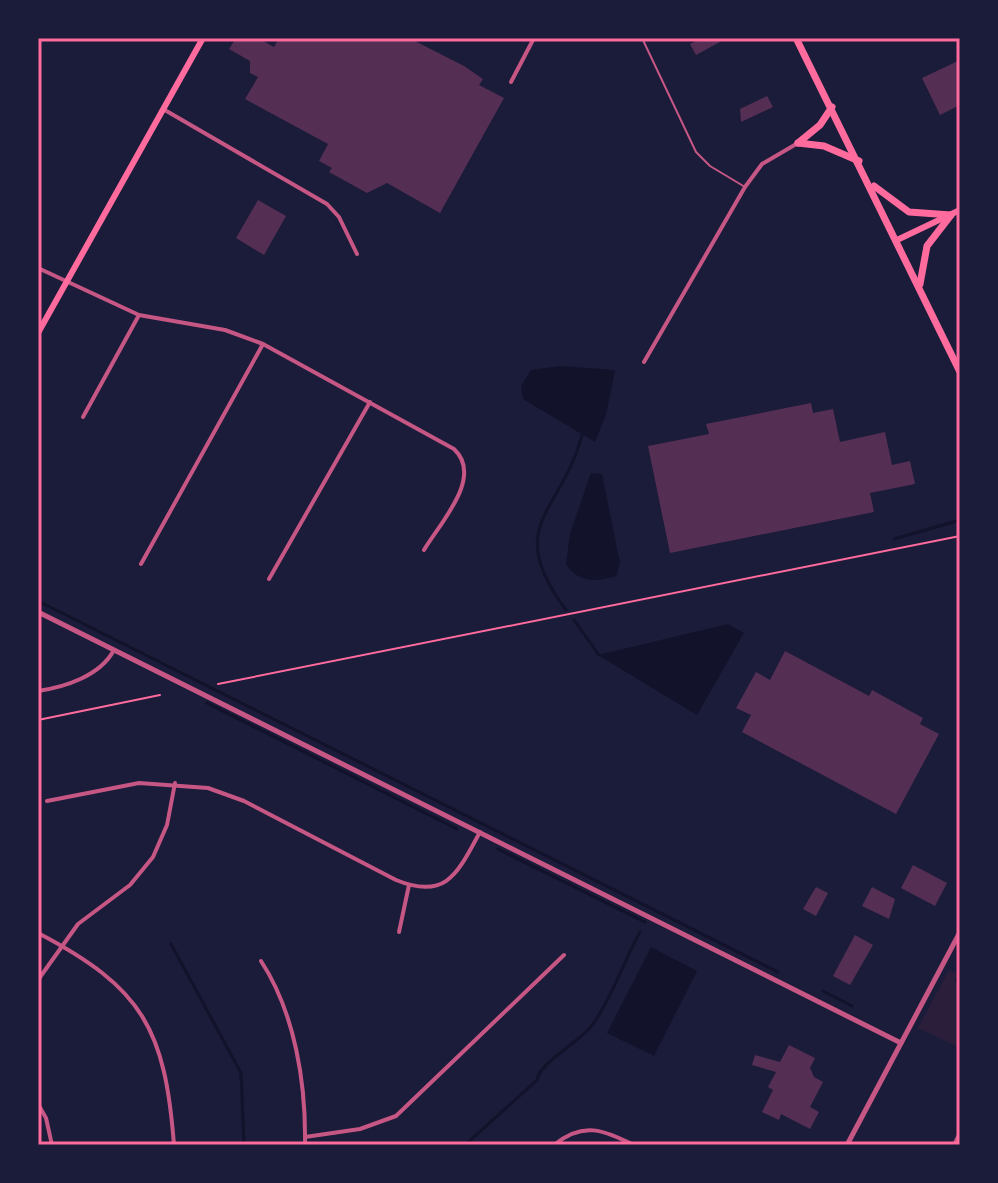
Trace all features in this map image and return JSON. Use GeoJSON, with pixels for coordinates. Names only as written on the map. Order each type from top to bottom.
{"type":"FeatureCollection","features":[{"type":"Feature","properties":{"kind":"main road"},"geometry":{"type":"LineString","coordinates":[[38,333],[203,38]]}},
{"type":"Feature","properties":{"kind":"main road"},"geometry":{"type":"LineString","coordinates":[[796,38],[869,181],[960,372]]}},
{"type":"Feature","properties":{"kind":"main road"},"geometry":{"type":"LineString","coordinates":[[798,143],[820,125],[832,107]]}},
{"type":"Feature","properties":{"kind":"main road"},"geometry":{"type":"LineString","coordinates":[[798,143],[824,146],[859,161]]}},
{"type":"Feature","properties":{"kind":"main road"},"geometry":{"type":"LineString","coordinates":[[869,181],[909,212],[951,215]]}},
{"type":"Feature","properties":{"kind":"main road"},"geometry":{"type":"LineString","coordinates":[[897,240],[960,210]]}},
{"type":"Feature","properties":{"kind":"main road"},"geometry":{"type":"LineString","coordinates":[[920,288],[923,256],[951,215]]}},
{"type":"Feature","properties":{"kind":"street"},"geometry":{"type":"LineString","coordinates":[[511,82],[534,38]]}},
{"type":"Feature","properties":{"kind":"street"},"geometry":{"type":"LineString","coordinates":[[163,109],[327,204],[339,217],[357,254]]}},
{"type":"Feature","properties":{"kind":"street"},"geometry":{"type":"LineString","coordinates":[[644,362],[745,187],[762,164],[798,143]]}},
{"type":"Feature","properties":{"kind":"street"},"geometry":{"type":"LineString","coordinates":[[38,268],[139,315],[225,330],[263,344],[454,449],[464,462],[465,481],[424,550]]}},
{"type":"Feature","properties":{"kind":"street"},"geometry":{"type":"LineString","coordinates":[[83,417],[139,315]]}},
{"type":"Feature","properties":{"kind":"street"},"geometry":{"type":"LineString","coordinates":[[141,564],[263,344]]}},
{"type":"Feature","properties":{"kind":"street"},"geometry":{"type":"LineString","coordinates":[[269,579],[370,402]]}},
{"type":"Feature","properties":{"kind":"street"},"geometry":{"type":"LineString","coordinates":[[38,521],[38,530]]}},
{"type":"Feature","properties":{"kind":"street"},"geometry":{"type":"LineString","coordinates":[[38,612],[901,1043]]}},
{"type":"Feature","properties":{"kind":"street"},"geometry":{"type":"LineString","coordinates":[[38,691],[70,683],[97,670],[114,650]]}},
{"type":"Feature","properties":{"kind":"street"},"geometry":{"type":"LineString","coordinates":[[47,801],[126,784],[175,783],[208,788],[244,801],[409,885],[433,888],[457,873],[480,832]]}},
{"type":"Feature","properties":{"kind":"street"},"geometry":{"type":"LineString","coordinates":[[38,980],[88,916],[130,885],[153,857],[167,825],[175,783]]}},
{"type":"Feature","properties":{"kind":"street"},"geometry":{"type":"LineString","coordinates":[[399,932],[409,885]]}},
{"type":"Feature","properties":{"kind":"street"},"geometry":{"type":"LineString","coordinates":[[847,1145],[960,932]]}},
{"type":"Feature","properties":{"kind":"street"},"geometry":{"type":"LineString","coordinates":[[38,933],[103,972],[144,1017],[166,1072],[174,1145]]}},
{"type":"Feature","properties":{"kind":"street"},"geometry":{"type":"LineString","coordinates":[[305,1137],[360,1129],[396,1116],[564,955]]}},
{"type":"Feature","properties":{"kind":"street"},"geometry":{"type":"LineString","coordinates":[[261,961],[276,984],[294,1041],[305,1145]]}},
{"type":"Feature","properties":{"kind":"street"},"geometry":{"type":"LineString","coordinates":[[38,1104],[46,1118],[52,1145]]}},
{"type":"Feature","properties":{"kind":"street"},"geometry":{"type":"LineString","coordinates":[[554,1145],[583,1128],[604,1131],[634,1145]]}},
{"type":"Feature","properties":{"kind":"street"},"geometry":{"type":"LineString","coordinates":[[954,1145],[960,1133]]}},
{"type":"Feature","properties":{"kind":"lane"},"geometry":{"type":"LineString","coordinates":[[642,38],[696,152],[710,166],[745,187]]}},
{"type":"Feature","properties":{"kind":"path"},"geometry":{"type":"LineString","coordinates":[[218,684],[960,536]]}},
{"type":"Feature","properties":{"kind":"path"},"geometry":{"type":"LineString","coordinates":[[38,720],[160,695]]}},
{"type":"Feature","properties":{"kind":"shaded area"},"geometry":{"type":"Polygon","coordinates":[[[561,366],[615,370],[606,415],[595,442],[523,399],[521,386],[531,370],[561,366]]]}},
{"type":"Feature","properties":{"kind":"shaded area"},"geometry":{"type":"Polygon","coordinates":[[[591,473],[602,474],[620,563],[616,576],[595,580],[576,575],[566,564],[570,534],[591,473]]]}},
{"type":"Feature","properties":{"kind":"shaded area"},"geometry":{"type":"Polygon","coordinates":[[[728,624],[744,633],[697,715],[598,655],[728,624]]]}},
{"type":"Feature","properties":{"kind":"shaded area"},"geometry":{"type":"Polygon","coordinates":[[[651,947],[697,971],[654,1056],[607,1033],[651,947]]]}},
{"type":"Feature","properties":{"kind":"shaded area"},"geometry":{"type":"Polygon","coordinates":[[[949,970],[957,974],[954,981],[960,985],[960,1048],[918,1028],[949,970]]]}},
{"type":"Feature","properties":{"kind":"building"},"geometry":{"type":"Polygon","coordinates":[[[236,38],[258,38],[274,47],[279,38],[409,38],[464,66],[483,79],[479,85],[504,98],[440,213],[387,183],[367,193],[329,172],[332,168],[319,161],[328,144],[245,99],[258,77],[250,73],[250,61],[229,49],[236,38]]]}},
{"type":"Feature","properties":{"kind":"building"},"geometry":{"type":"Polygon","coordinates":[[[702,38],[718,38],[720,42],[696,55],[690,44],[702,38]]]}},
{"type":"Feature","properties":{"kind":"building"},"geometry":{"type":"Polygon","coordinates":[[[960,60],[960,105],[940,115],[922,78],[960,60]]]}},
{"type":"Feature","properties":{"kind":"building"},"geometry":{"type":"Polygon","coordinates":[[[767,96],[773,107],[741,122],[740,109],[767,96]]]}},
{"type":"Feature","properties":{"kind":"building"},"geometry":{"type":"Polygon","coordinates":[[[258,200],[286,216],[264,255],[236,238],[258,200]]]}},
{"type":"Feature","properties":{"kind":"building"},"geometry":{"type":"Polygon","coordinates":[[[811,403],[813,413],[833,409],[840,442],[885,432],[892,465],[910,461],[915,484],[870,493],[874,512],[670,553],[648,446],[709,434],[706,424],[811,403]]]}},
{"type":"Feature","properties":{"kind":"building"},"geometry":{"type":"Polygon","coordinates":[[[785,651],[869,696],[872,690],[923,718],[920,724],[939,734],[896,814],[742,732],[751,715],[736,708],[756,672],[770,680],[785,651]]]}},
{"type":"Feature","properties":{"kind":"building"},"geometry":{"type":"Polygon","coordinates":[[[913,865],[947,883],[935,906],[901,888],[913,865]]]}},
{"type":"Feature","properties":{"kind":"building"},"geometry":{"type":"Polygon","coordinates":[[[816,887],[828,893],[816,916],[803,909],[816,887]]]}},
{"type":"Feature","properties":{"kind":"building"},"geometry":{"type":"Polygon","coordinates":[[[872,887],[895,899],[889,919],[862,906],[872,887]]]}},
{"type":"Feature","properties":{"kind":"building"},"geometry":{"type":"Polygon","coordinates":[[[855,935],[873,945],[850,985],[833,976],[855,935]]]}},
{"type":"Feature","properties":{"kind":"building"},"geometry":{"type":"Polygon","coordinates":[[[789,1045],[815,1058],[810,1068],[814,1077],[823,1082],[810,1107],[819,1112],[810,1129],[781,1114],[779,1120],[762,1112],[773,1090],[768,1087],[776,1072],[752,1065],[755,1055],[780,1062],[789,1045]]]}},
{"type":"Feature","properties":{"kind":"waterway"},"geometry":{"type":"LineString","coordinates":[[566,610],[547,581],[539,557],[538,537],[542,520],[573,461],[582,435]]}},
{"type":"Feature","properties":{"kind":"waterway"},"geometry":{"type":"LineString","coordinates":[[894,539],[960,520]]}},
{"type":"Feature","properties":{"kind":"waterway"},"geometry":{"type":"LineString","coordinates":[[38,601],[778,972]]}},
{"type":"Feature","properties":{"kind":"waterway"},"geometry":{"type":"LineString","coordinates":[[574,620],[599,655]]}},
{"type":"Feature","properties":{"kind":"waterway"},"geometry":{"type":"LineString","coordinates":[[207,703],[457,829]]}},
{"type":"Feature","properties":{"kind":"waterway"},"geometry":{"type":"LineString","coordinates":[[498,849],[645,922]]}},
{"type":"Feature","properties":{"kind":"waterway"},"geometry":{"type":"LineString","coordinates":[[465,1145],[537,1080],[550,1061],[588,1030],[609,997],[640,932]]}},
{"type":"Feature","properties":{"kind":"waterway"},"geometry":{"type":"LineString","coordinates":[[171,944],[241,1073],[244,1145]]}},
{"type":"Feature","properties":{"kind":"waterway"},"geometry":{"type":"LineString","coordinates":[[823,991],[852,1006]]}}]}
